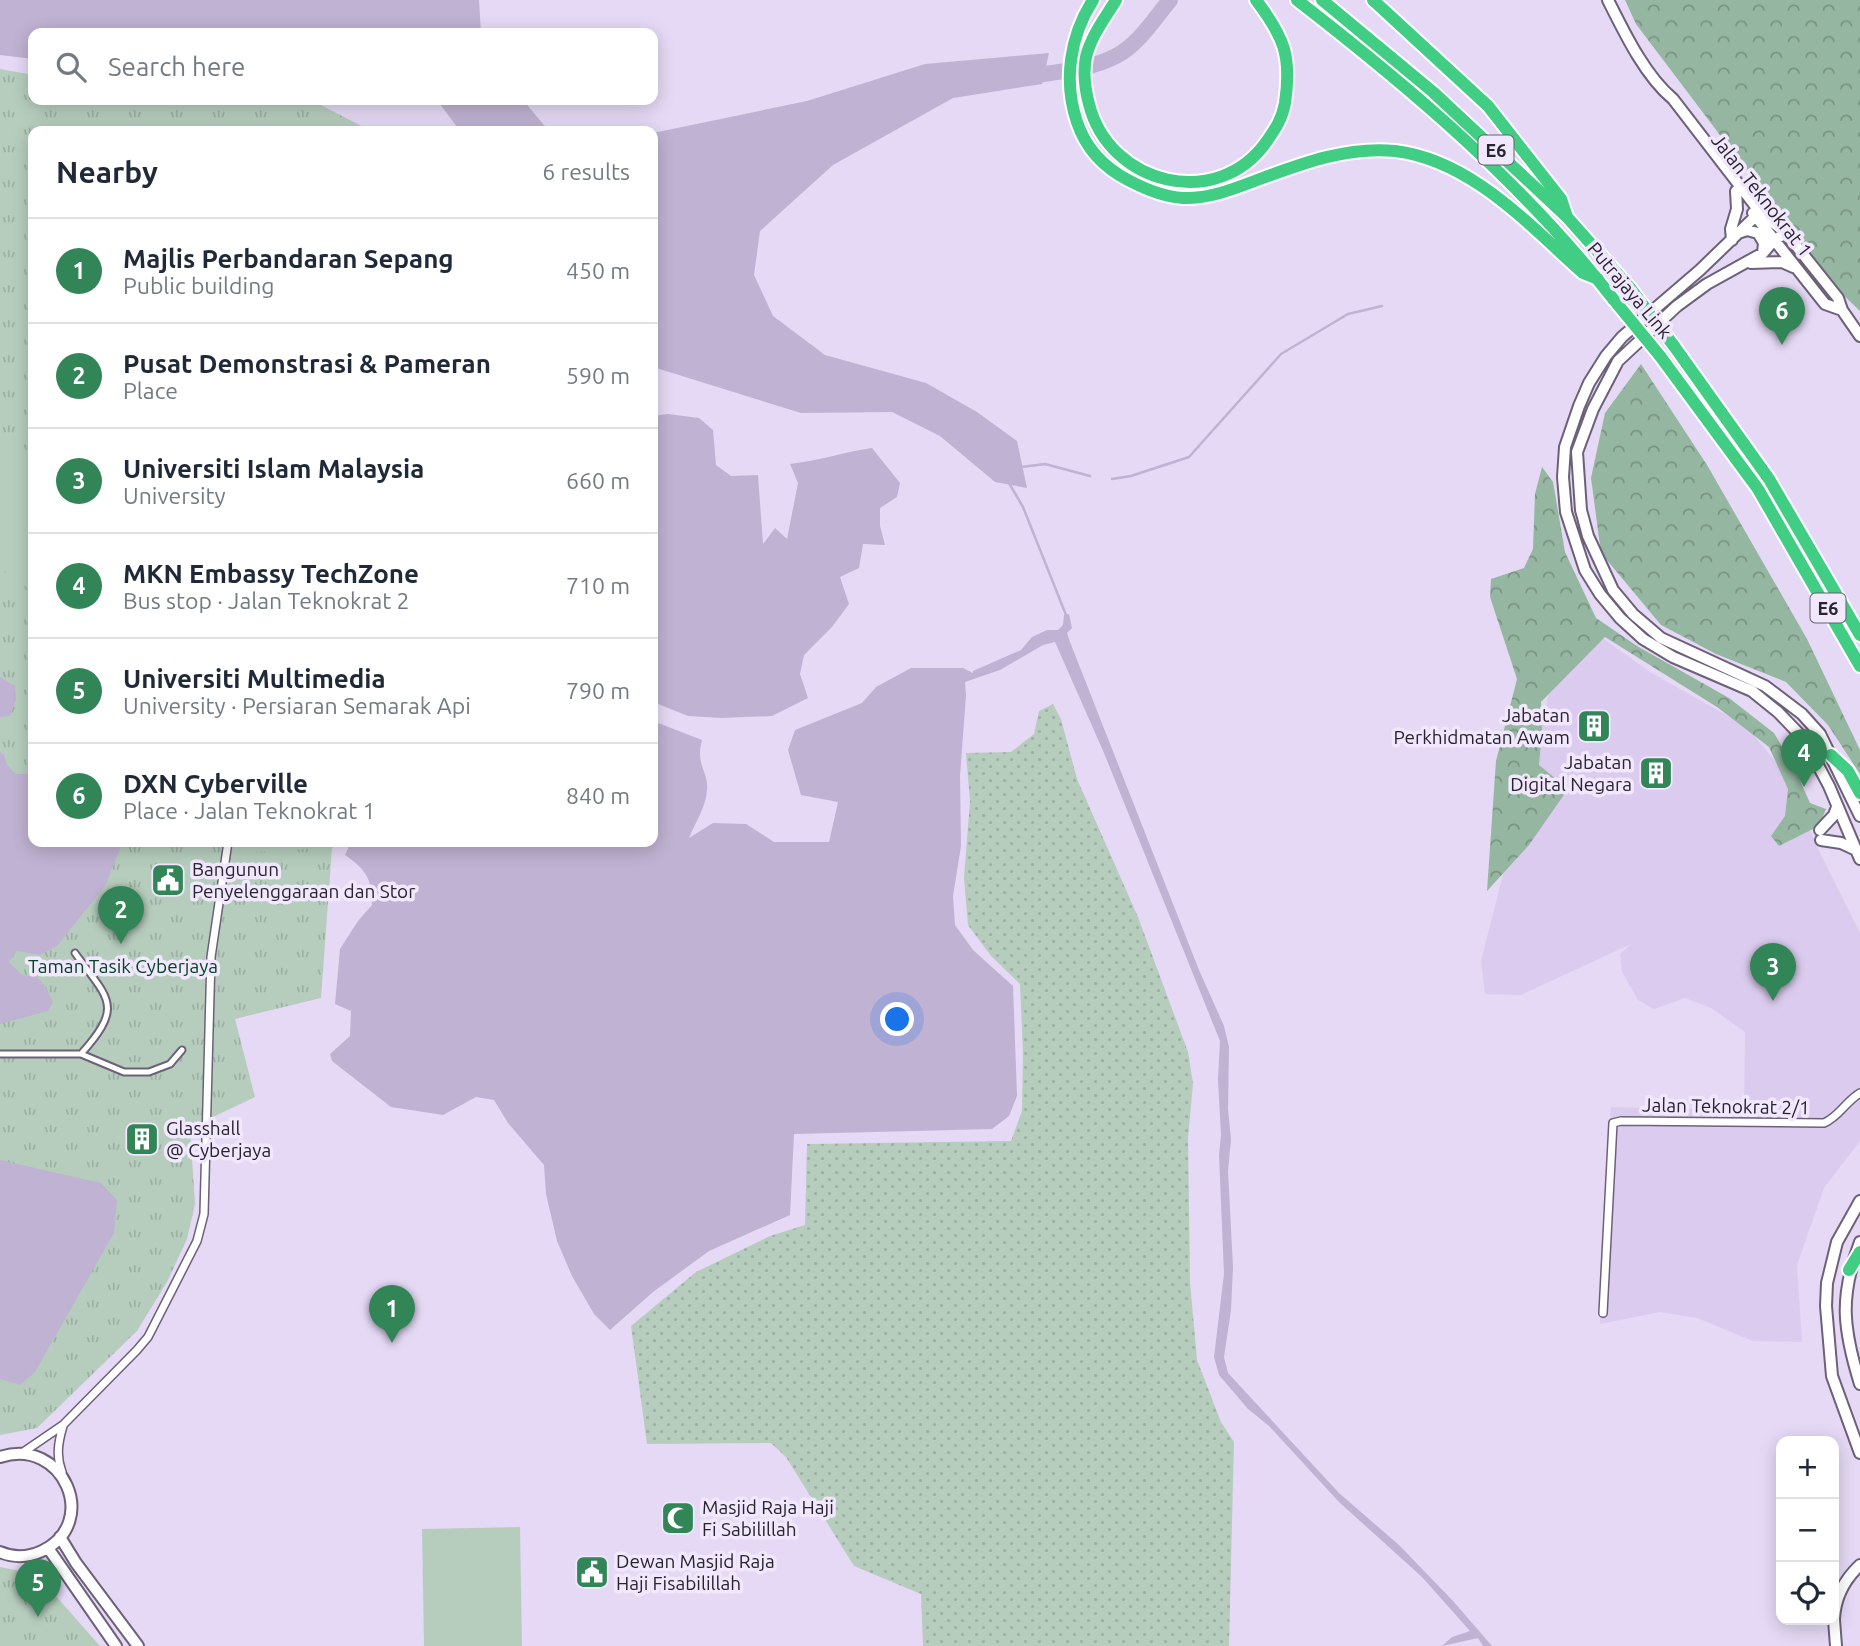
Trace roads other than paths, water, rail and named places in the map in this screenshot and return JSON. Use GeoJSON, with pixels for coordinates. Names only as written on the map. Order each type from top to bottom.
{"type":"FeatureCollection","features":[{"type":"Feature","properties":{"kind":"highway"},"geometry":{"type":"LineString","coordinates":[[1093,0],[1075,39],[1070,64],[1074,113],[1082,136],[1105,166],[1144,188],[1183,198],[1205,196],[1227,192],[1331,156],[1359,151],[1396,151],[1455,170],[1482,185],[1583,273],[1598,279]]}},
{"type":"Feature","properties":{"kind":"highway"},"geometry":{"type":"LineString","coordinates":[[1115,0],[1086,56],[1086,92],[1097,127],[1116,153],[1146,173],[1182,182],[1223,177],[1243,167],[1259,152],[1282,119],[1289,77],[1287,55],[1276,27],[1256,0]]}},
{"type":"Feature","properties":{"kind":"highway","name":"Putrajaya Link"},"geometry":{"type":"LineString","coordinates":[[1297,0],[1421,100],[1495,166],[1598,279],[1660,356],[1758,489],[1860,666]]}},
{"type":"Feature","properties":{"kind":"highway","name":"Putrajaya Link"},"geometry":{"type":"LineString","coordinates":[[1322,0],[1433,92],[1567,217],[1629,288],[1674,346],[1769,480],[1860,635]]}},
{"type":"Feature","properties":{"kind":"highway"},"geometry":{"type":"LineString","coordinates":[[1373,0],[1488,106],[1561,199],[1567,217]]}},
{"type":"Feature","properties":{"kind":"highway"},"geometry":{"type":"LineString","coordinates":[[1831,755],[1848,771],[1860,793]]}},
{"type":"Feature","properties":{"kind":"highway"},"geometry":{"type":"LineString","coordinates":[[1849,1270],[1860,1252]]}},
{"type":"Feature","properties":{"kind":"main road","name":"Jalan Teknokrat 1"},"geometry":{"type":"LineString","coordinates":[[1608,0],[1638,55],[1758,214],[1774,240],[1825,304],[1842,310]]}},
{"type":"Feature","properties":{"kind":"main road","name":"Jalan Teknokrat 1"},"geometry":{"type":"LineString","coordinates":[[1664,92],[1667,103],[1736,191],[1758,214],[1786,233],[1838,298],[1842,310],[1860,336]]}},
{"type":"Feature","properties":{"kind":"main road"},"geometry":{"type":"LineString","coordinates":[[1736,191],[1737,209],[1731,229],[1737,236]]}},
{"type":"Feature","properties":{"kind":"main road"},"geometry":{"type":"LineString","coordinates":[[1758,214],[1737,236],[1622,337],[1594,376],[1579,406],[1565,447],[1563,477],[1566,512],[1585,570],[1620,618],[1643,639],[1673,657],[1752,691],[1778,712],[1804,739],[1829,786],[1858,854]]}},
{"type":"Feature","properties":{"kind":"main road"},"geometry":{"type":"LineString","coordinates":[[1737,236],[1747,230],[1758,233],[1763,243],[1763,253]]}},
{"type":"Feature","properties":{"kind":"main road"},"geometry":{"type":"LineString","coordinates":[[1786,233],[1774,240],[1763,253],[1707,284],[1677,306],[1633,345],[1610,373],[1577,452],[1581,510],[1588,536],[1613,590],[1646,627],[1661,638],[1765,686],[1802,714],[1820,734],[1860,817]]}},
{"type":"Feature","properties":{"kind":"main road"},"geometry":{"type":"LineString","coordinates":[[1741,264],[1782,262],[1796,268]]}},
{"type":"Feature","properties":{"kind":"main road"},"geometry":{"type":"LineString","coordinates":[[1837,807],[1821,835],[1858,854]]}},
{"type":"Feature","properties":{"kind":"main road"},"geometry":{"type":"LineString","coordinates":[[1860,1201],[1837,1242],[1827,1283],[1826,1306],[1832,1376],[1860,1453]]}},
{"type":"Feature","properties":{"kind":"main road"},"geometry":{"type":"LineString","coordinates":[[1860,1242],[1849,1270],[1845,1305],[1851,1354],[1860,1384]]}},
{"type":"Feature","properties":{"kind":"main road"},"geometry":{"type":"LineString","coordinates":[[0,1457],[21,1453],[46,1461],[64,1479],[70,1493],[71,1513],[60,1537],[48,1548],[20,1556],[0,1552]]}},
{"type":"Feature","properties":{"kind":"main road"},"geometry":{"type":"LineString","coordinates":[[60,1537],[76,1563],[138,1646]]}},
{"type":"Feature","properties":{"kind":"main road"},"geometry":{"type":"LineString","coordinates":[[48,1548],[116,1646]]}},
{"type":"Feature","properties":{"kind":"main road"},"geometry":{"type":"LineString","coordinates":[[1839,1595],[1860,1565]]}},
{"type":"Feature","properties":{"kind":"main road"},"geometry":{"type":"LineString","coordinates":[[1834,1625],[1836,1646]]}},
{"type":"Feature","properties":{"kind":"street"},"geometry":{"type":"LineString","coordinates":[[21,1453],[63,1425],[148,1337],[197,1241],[204,1214],[211,957],[227,847]]}},
{"type":"Feature","properties":{"kind":"street"},"geometry":{"type":"LineString","coordinates":[[75,953],[106,995],[108,1004],[100,1032],[80,1054]]}},
{"type":"Feature","properties":{"kind":"street"},"geometry":{"type":"LineString","coordinates":[[0,1055],[80,1054],[124,1072],[149,1072],[170,1064],[182,1050]]}},
{"type":"Feature","properties":{"kind":"street","name":"Jalan Teknokrat 2/1"},"geometry":{"type":"LineString","coordinates":[[1604,1313],[1613,1124],[1621,1121],[1824,1123],[1833,1119],[1850,1098],[1860,1093]]}},
{"type":"Feature","properties":{"kind":"street"},"geometry":{"type":"LineString","coordinates":[[63,1425],[58,1443],[58,1461],[64,1479]]}},
{"type":"Feature","properties":{"kind":"waterway"},"geometry":{"type":"LineString","coordinates":[[1024,77],[1083,67],[1116,56],[1139,38],[1170,0]]}},
{"type":"Feature","properties":{"kind":"waterway"},"geometry":{"type":"LineString","coordinates":[[1112,479],[1131,476],[1189,457],[1281,354],[1348,314],[1382,306]]}},
{"type":"Feature","properties":{"kind":"waterway"},"geometry":{"type":"LineString","coordinates":[[1021,467],[1045,464],[1090,476]]}},
{"type":"Feature","properties":{"kind":"waterway"},"geometry":{"type":"LineString","coordinates":[[1009,483],[1023,507],[1066,615]]}},
{"type":"Feature","properties":{"kind":"place","name":"DXN Cyberville"},"geometry":{"type":"Point","coordinates":[1782,345]}},
{"type":"Feature","properties":{"kind":"place","name":"Jabatan Perkhidmatan Awam"},"geometry":{"type":"Point","coordinates":[1594,726]}},
{"type":"Feature","properties":{"kind":"place","name":"Jabatan Digital Negara"},"geometry":{"type":"Point","coordinates":[1656,773]}},
{"type":"Feature","properties":{"kind":"place","name":"MKN Embassy TechZone"},"geometry":{"type":"Point","coordinates":[1804,787]}},
{"type":"Feature","properties":{"kind":"place","name":"Bangunun Penyelenggaraan dan Stor"},"geometry":{"type":"Point","coordinates":[168,880]}},
{"type":"Feature","properties":{"kind":"place","name":"Pusat Demonstrasi & Pameran"},"geometry":{"type":"Point","coordinates":[121,944]}},
{"type":"Feature","properties":{"kind":"place","name":"Universiti Islam Malaysia"},"geometry":{"type":"Point","coordinates":[1773,1001]}},
{"type":"Feature","properties":{"kind":"place","name":"Glasshall @ Cyberjaya"},"geometry":{"type":"Point","coordinates":[142,1139]}},
{"type":"Feature","properties":{"kind":"place","name":"Majlis Perbandaran Sepang"},"geometry":{"type":"Point","coordinates":[392,1343]}},
{"type":"Feature","properties":{"kind":"place","name":"Masjid Raja Haji Fi Sabilillah"},"geometry":{"type":"Point","coordinates":[678,1518]}},
{"type":"Feature","properties":{"kind":"place","name":"Dewan Masjid Raja Haji Fisabilillah"},"geometry":{"type":"Point","coordinates":[592,1572]}},
{"type":"Feature","properties":{"kind":"place","name":"Universiti Multimedia"},"geometry":{"type":"Point","coordinates":[38,1617]}},
{"type":"Feature","properties":{"kind":"park label","name":"Taman Tasik Cyberjaya"},"geometry":{"type":"Point","coordinates":[123,966]}}]}
